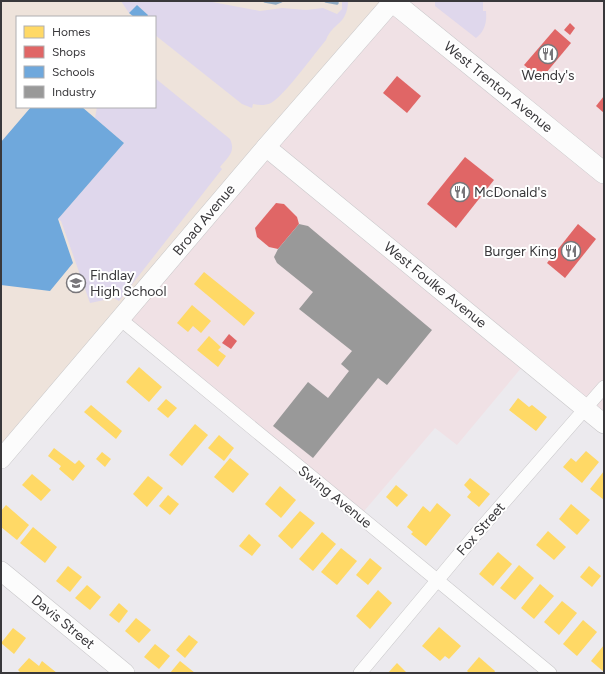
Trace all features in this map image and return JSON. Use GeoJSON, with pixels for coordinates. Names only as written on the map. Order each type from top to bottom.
{"type":"FeatureCollection","features":[{"type":"Feature","properties":{"kind":"main road","name":"Broad Avenue"},"geometry":{"type":"LineString","coordinates":[[1,459],[392,1]]}},
{"type":"Feature","properties":{"kind":"main road","name":"West Trenton Avenue"},"geometry":{"type":"LineString","coordinates":[[392,1],[604,173]]}},
{"type":"Feature","properties":{"kind":"main road","name":"West Foulke Avenue"},"geometry":{"type":"LineString","coordinates":[[266,147],[604,424]]}},
{"type":"Feature","properties":{"kind":"main road","name":"Davis Street"},"geometry":{"type":"LineString","coordinates":[[1,571],[125,673]]}},
{"type":"Feature","properties":{"kind":"street","name":"Swing Avenue"},"geometry":{"type":"LineString","coordinates":[[120,319],[550,673]]}},
{"type":"Feature","properties":{"kind":"street","name":"Fox Street"},"geometry":{"type":"LineString","coordinates":[[360,673],[604,387]]}},
{"type":"Feature","properties":{"kind":"shaded area"},"geometry":{"type":"Polygon","coordinates":[[[1,1],[604,1],[604,424],[527,361],[457,445],[435,428],[359,517],[120,320],[1,459],[1,1]]]}},
{"type":"Feature","properties":{"kind":"shaded area","name":"Findlay High School"},"geometry":{"type":"Polygon","coordinates":[[[1,1],[392,1],[1,459],[1,1]]]}},
{"type":"Feature","properties":{"kind":"shaded area"},"geometry":{"type":"Polygon","coordinates":[[[121,1],[207,1],[260,11],[282,8],[306,10],[323,8],[337,14],[342,9],[342,1],[348,2],[345,15],[284,92],[271,103],[264,105],[253,104],[252,108],[242,104],[156,36],[156,16],[148,16],[137,5],[129,13],[121,1]]]}},
{"type":"Feature","properties":{"kind":"shaded area"},"geometry":{"type":"Polygon","coordinates":[[[435,1],[483,1],[483,11],[486,11],[486,19],[482,32],[476,38],[435,6],[435,1]]]}},
{"type":"Feature","properties":{"kind":"shaded area"},"geometry":{"type":"Polygon","coordinates":[[[156,79],[230,139],[232,151],[220,167],[222,169],[119,301],[114,298],[90,303],[61,221],[58,219],[124,143],[95,118],[97,108],[156,108],[156,79]]]}},
{"type":"Feature","properties":{"kind":"building: Homes"},"geometry":{"type":"Polygon","coordinates":[[[204,272],[255,313],[244,326],[194,284],[204,272]]]}},
{"type":"Feature","properties":{"kind":"building: Homes"},"geometry":{"type":"Polygon","coordinates":[[[192,305],[211,321],[201,333],[193,326],[188,332],[177,323],[192,305]]]}},
{"type":"Feature","properties":{"kind":"building: Homes"},"geometry":{"type":"Polygon","coordinates":[[[209,336],[221,347],[218,350],[226,356],[218,367],[197,350],[209,336]]]}},
{"type":"Feature","properties":{"kind":"building: Homes"},"geometry":{"type":"Polygon","coordinates":[[[139,367],[162,387],[149,402],[126,382],[139,367]]]}},
{"type":"Feature","properties":{"kind":"building: Homes"},"geometry":{"type":"Polygon","coordinates":[[[518,398],[529,407],[532,405],[547,417],[536,431],[509,410],[518,398]]]}},
{"type":"Feature","properties":{"kind":"building: Homes"},"geometry":{"type":"Polygon","coordinates":[[[166,399],[177,408],[168,418],[157,409],[166,399]]]}},
{"type":"Feature","properties":{"kind":"building: Homes"},"geometry":{"type":"Polygon","coordinates":[[[91,405],[122,431],[116,439],[84,412],[91,405]]]}},
{"type":"Feature","properties":{"kind":"building: Homes"},"geometry":{"type":"Polygon","coordinates":[[[195,424],[208,435],[182,466],[169,455],[195,424]]]}},
{"type":"Feature","properties":{"kind":"building: Homes"},"geometry":{"type":"Polygon","coordinates":[[[219,435],[234,448],[224,461],[208,448],[219,435]]]}},
{"type":"Feature","properties":{"kind":"building: Homes"},"geometry":{"type":"Polygon","coordinates":[[[54,448],[75,464],[79,460],[85,466],[73,481],[59,469],[61,466],[48,456],[54,448]]]}},
{"type":"Feature","properties":{"kind":"building: Homes"},"geometry":{"type":"Polygon","coordinates":[[[586,451],[599,462],[582,483],[563,467],[571,458],[576,462],[586,451]]]}},
{"type":"Feature","properties":{"kind":"building: Homes"},"geometry":{"type":"Polygon","coordinates":[[[102,452],[111,459],[105,467],[96,459],[102,452]]]}},
{"type":"Feature","properties":{"kind":"building: Homes"},"geometry":{"type":"Polygon","coordinates":[[[230,458],[249,474],[233,493],[214,477],[230,458]]]}},
{"type":"Feature","properties":{"kind":"building: Homes"},"geometry":{"type":"Polygon","coordinates":[[[604,471],[604,500],[590,489],[604,471]]]}},
{"type":"Feature","properties":{"kind":"building: Homes"},"geometry":{"type":"Polygon","coordinates":[[[32,474],[51,490],[41,501],[22,485],[32,474]]]}},
{"type":"Feature","properties":{"kind":"building: Homes"},"geometry":{"type":"Polygon","coordinates":[[[148,476],[163,488],[147,507],[133,494],[148,476]]]}},
{"type":"Feature","properties":{"kind":"building: Homes"},"geometry":{"type":"Polygon","coordinates":[[[470,478],[490,494],[479,507],[467,497],[471,492],[464,485],[470,478]]]}},
{"type":"Feature","properties":{"kind":"building: Homes"},"geometry":{"type":"Polygon","coordinates":[[[396,485],[408,495],[397,507],[386,497],[396,485]]]}},
{"type":"Feature","properties":{"kind":"building: Homes"},"geometry":{"type":"Polygon","coordinates":[[[280,486],[296,500],[281,518],[265,504],[280,486]]]}},
{"type":"Feature","properties":{"kind":"building: Homes"},"geometry":{"type":"Polygon","coordinates":[[[168,495],[179,504],[170,515],[159,506],[168,495]]]}},
{"type":"Feature","properties":{"kind":"building: Homes"},"geometry":{"type":"Polygon","coordinates":[[[437,503],[451,515],[426,546],[411,534],[413,532],[407,527],[423,506],[430,512],[437,503]]]}},
{"type":"Feature","properties":{"kind":"building: Homes"},"geometry":{"type":"Polygon","coordinates":[[[571,504],[590,520],[577,535],[559,519],[571,504]]]}},
{"type":"Feature","properties":{"kind":"building: Homes"},"geometry":{"type":"Polygon","coordinates":[[[6,505],[29,525],[17,540],[1,527],[1,511],[6,505]]]}},
{"type":"Feature","properties":{"kind":"building: Homes"},"geometry":{"type":"Polygon","coordinates":[[[300,511],[315,523],[292,549],[278,536],[300,511]]]}},
{"type":"Feature","properties":{"kind":"building: Homes"},"geometry":{"type":"Polygon","coordinates":[[[33,527],[57,547],[45,563],[20,543],[33,527]]]}},
{"type":"Feature","properties":{"kind":"building: Homes"},"geometry":{"type":"Polygon","coordinates":[[[548,531],[566,547],[554,560],[536,545],[548,531]]]}},
{"type":"Feature","properties":{"kind":"building: Homes"},"geometry":{"type":"Polygon","coordinates":[[[322,532],[336,544],[313,571],[299,559],[322,532]]]}},
{"type":"Feature","properties":{"kind":"building: Homes"},"geometry":{"type":"Polygon","coordinates":[[[249,534],[261,545],[252,556],[239,546],[249,534]]]}},
{"type":"Feature","properties":{"kind":"building: Homes"},"geometry":{"type":"Polygon","coordinates":[[[341,548],[357,561],[337,585],[321,572],[341,548]]]}},
{"type":"Feature","properties":{"kind":"building: Homes"},"geometry":{"type":"Polygon","coordinates":[[[498,552],[512,564],[493,586],[479,574],[498,552]]]}},
{"type":"Feature","properties":{"kind":"building: Homes"},"geometry":{"type":"Polygon","coordinates":[[[370,558],[382,568],[368,585],[356,575],[370,558]]]}},
{"type":"Feature","properties":{"kind":"building: Homes"},"geometry":{"type":"Polygon","coordinates":[[[519,565],[534,578],[515,600],[500,588],[519,565]]]}},
{"type":"Feature","properties":{"kind":"building: Homes"},"geometry":{"type":"Polygon","coordinates":[[[68,566],[82,577],[70,592],[56,581],[68,566]]]}},
{"type":"Feature","properties":{"kind":"building: Homes"},"geometry":{"type":"Polygon","coordinates":[[[589,566],[601,576],[592,587],[580,577],[589,566]]]}},
{"type":"Feature","properties":{"kind":"building: Homes"},"geometry":{"type":"Polygon","coordinates":[[[540,584],[554,596],[534,619],[521,608],[540,584]]]}},
{"type":"Feature","properties":{"kind":"building: Homes"},"geometry":{"type":"Polygon","coordinates":[[[87,585],[101,597],[90,610],[75,598],[87,585]]]}},
{"type":"Feature","properties":{"kind":"building: Homes"},"geometry":{"type":"Polygon","coordinates":[[[378,590],[392,603],[370,629],[356,616],[378,590]]]}},
{"type":"Feature","properties":{"kind":"building: Homes"},"geometry":{"type":"Polygon","coordinates":[[[562,601],[577,613],[559,635],[544,622],[562,601]]]}},
{"type":"Feature","properties":{"kind":"building: Homes"},"geometry":{"type":"Polygon","coordinates":[[[119,603],[128,611],[119,623],[109,615],[119,603]]]}},
{"type":"Feature","properties":{"kind":"building: Homes"},"geometry":{"type":"Polygon","coordinates":[[[136,618],[151,630],[139,643],[125,631],[136,618]]]}},
{"type":"Feature","properties":{"kind":"building: Homes"},"geometry":{"type":"Polygon","coordinates":[[[583,620],[597,632],[577,656],[563,644],[583,620]]]}},
{"type":"Feature","properties":{"kind":"building: Homes"},"geometry":{"type":"Polygon","coordinates":[[[439,627],[461,646],[449,659],[445,656],[440,661],[422,646],[439,627]]]}},
{"type":"Feature","properties":{"kind":"building: Homes"},"geometry":{"type":"Polygon","coordinates":[[[13,628],[26,638],[14,654],[1,643],[13,628]]]}},
{"type":"Feature","properties":{"kind":"building: Homes"},"geometry":{"type":"Polygon","coordinates":[[[189,635],[198,642],[185,658],[176,650],[189,635]]]}},
{"type":"Feature","properties":{"kind":"building: Homes"},"geometry":{"type":"Polygon","coordinates":[[[155,644],[170,656],[159,669],[144,657],[155,644]]]}},
{"type":"Feature","properties":{"kind":"building: Homes"},"geometry":{"type":"Polygon","coordinates":[[[604,645],[604,672],[591,661],[604,645]]]}},
{"type":"Feature","properties":{"kind":"building: Homes"},"geometry":{"type":"Polygon","coordinates":[[[479,657],[495,671],[494,673],[469,673],[467,671],[479,657]]]}},
{"type":"Feature","properties":{"kind":"building: Homes"},"geometry":{"type":"Polygon","coordinates":[[[29,658],[39,666],[42,661],[57,673],[21,673],[18,670],[29,658]]]}},
{"type":"Feature","properties":{"kind":"building: Homes"},"geometry":{"type":"Polygon","coordinates":[[[180,661],[195,673],[170,673],[180,661]]]}},
{"type":"Feature","properties":{"kind":"building: Homes"},"geometry":{"type":"Polygon","coordinates":[[[397,663],[407,673],[388,673],[397,663]]]}},
{"type":"Feature","properties":{"kind":"building: Shops"},"geometry":{"type":"Polygon","coordinates":[[[570,23],[575,28],[570,35],[564,30],[570,23]]]}},
{"type":"Feature","properties":{"kind":"building: Shops","name":"Wendy's"},"geometry":{"type":"Polygon","coordinates":[[[555,29],[571,43],[541,79],[524,65],[555,29]]]}},
{"type":"Feature","properties":{"kind":"building: Shops"},"geometry":{"type":"Polygon","coordinates":[[[397,76],[421,96],[407,113],[383,93],[397,76]]]}},
{"type":"Feature","properties":{"kind":"building: Shops"},"geometry":{"type":"Polygon","coordinates":[[[604,96],[604,113],[596,106],[604,96]]]}},
{"type":"Feature","properties":{"kind":"building: Shops","name":"McDonald's"},"geometry":{"type":"Polygon","coordinates":[[[465,157],[494,180],[456,228],[427,204],[465,157]]]}},
{"type":"Feature","properties":{"kind":"building: Shops"},"geometry":{"type":"Polygon","coordinates":[[[276,203],[284,204],[297,217],[299,224],[278,249],[269,247],[257,237],[255,228],[276,203]]]}},
{"type":"Feature","properties":{"kind":"building: Shops","name":"Burger King"},"geometry":{"type":"Polygon","coordinates":[[[578,224],[596,239],[565,278],[547,263],[578,224]]]}},
{"type":"Feature","properties":{"kind":"building: Shops"},"geometry":{"type":"Polygon","coordinates":[[[229,334],[237,341],[231,349],[222,343],[229,334]]]}},
{"type":"Feature","properties":{"kind":"building: Schools"},"geometry":{"type":"Polygon","coordinates":[[[137,5],[148,15],[133,16],[129,13],[137,5]]]}},
{"type":"Feature","properties":{"kind":"building: Schools","name":"Findlay High School"},"geometry":{"type":"Polygon","coordinates":[[[30,108],[83,108],[124,143],[58,219],[73,263],[50,291],[1,285],[1,142],[30,108]]]}},
{"type":"Feature","properties":{"kind":"building: Industry"},"geometry":{"type":"Polygon","coordinates":[[[299,224],[308,226],[432,330],[387,385],[378,378],[313,458],[273,426],[308,382],[328,398],[349,371],[341,364],[352,351],[299,309],[313,292],[277,263],[274,257],[278,249],[299,224]]]}},
{"type":"Feature","properties":{"kind":"waterway"},"geometry":{"type":"LineString","coordinates":[[265,1],[276,3],[281,1]]}},
{"type":"Feature","properties":{"kind":"waterway"},"geometry":{"type":"LineString","coordinates":[[326,1],[337,3]]}},
{"type":"Feature","properties":{"kind":"place","name":"Wendy's"},"geometry":{"type":"Point","coordinates":[548,54]}},
{"type":"Feature","properties":{"kind":"place","name":"McDonald's"},"geometry":{"type":"Point","coordinates":[460,192]}},
{"type":"Feature","properties":{"kind":"place","name":"Burger King"},"geometry":{"type":"Point","coordinates":[571,251]}},
{"type":"Feature","properties":{"kind":"place","name":"Findlay High School"},"geometry":{"type":"Point","coordinates":[76,283]}}]}
